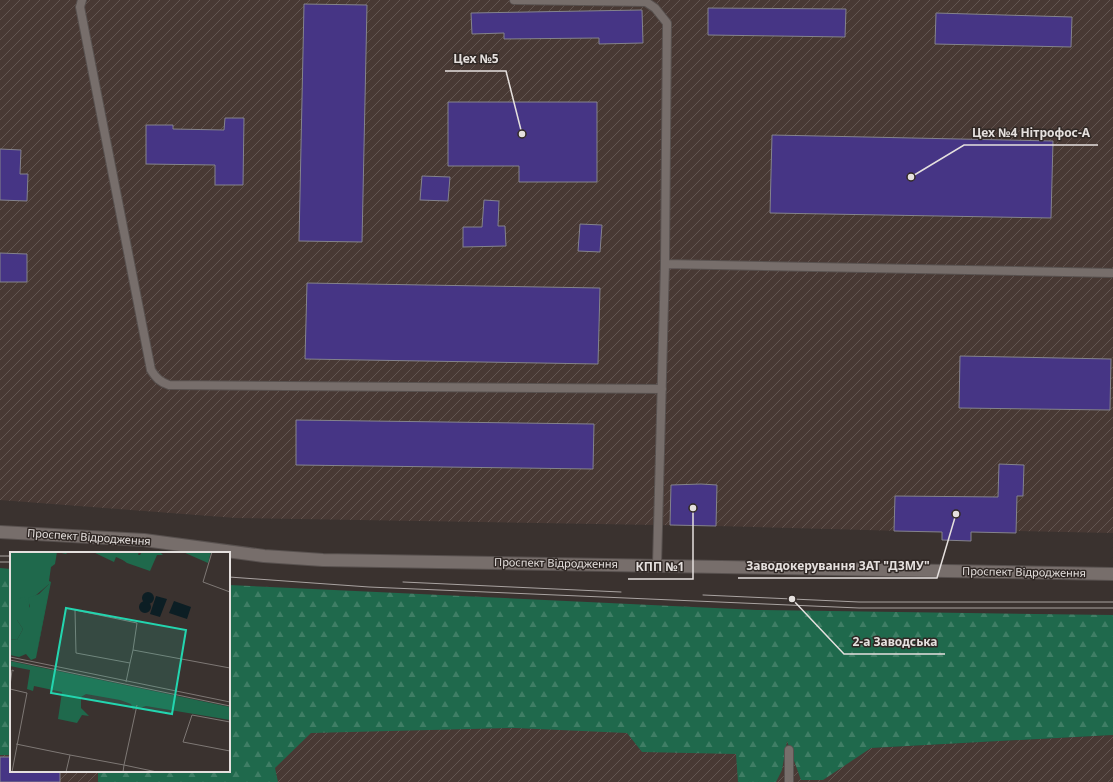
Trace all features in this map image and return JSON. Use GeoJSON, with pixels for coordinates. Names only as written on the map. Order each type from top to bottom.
{"type":"FeatureCollection","features":[{"type":"Feature","properties":{"kind":"street","name":"Проспект Відродження"},"geometry":{"type":"LineString","coordinates":[[0,532],[144,540],[264,556],[323,560],[1113,574]]}},
{"type":"Feature","properties":{"kind":"lane"},"geometry":{"type":"LineString","coordinates":[[82,0],[80,6],[151,370],[155,378],[162,383],[177,386],[662,389]]}},
{"type":"Feature","properties":{"kind":"lane"},"geometry":{"type":"LineString","coordinates":[[514,0],[646,2],[659,12],[667,23],[665,264],[656,565]]}},
{"type":"Feature","properties":{"kind":"lane"},"geometry":{"type":"LineString","coordinates":[[665,264],[1113,274]]}},
{"type":"Feature","properties":{"kind":"lane"},"geometry":{"type":"LineString","coordinates":[[789,782],[790,750]]}},
{"type":"Feature","properties":{"kind":"shaded area"},"geometry":{"type":"Polygon","coordinates":[[[0,0],[1113,0],[1113,533],[1017,531],[1016,533],[971,532],[971,541],[942,540],[942,532],[716,526],[236,518],[0,500],[0,0]]]}},
{"type":"Feature","properties":{"kind":"shaded area"},"geometry":{"type":"Polygon","coordinates":[[[0,644],[10,645],[10,772],[230,772],[230,659],[871,748],[1113,735],[1113,782],[0,782],[0,644]]]}},
{"type":"Feature","properties":{"kind":"green space"},"geometry":{"type":"Polygon","coordinates":[[[0,568],[10,569],[10,755],[0,755],[0,568]]]}},
{"type":"Feature","properties":{"kind":"green space"},"geometry":{"type":"Polygon","coordinates":[[[230,585],[757,610],[1113,615],[1113,735],[871,748],[823,780],[801,780],[787,741],[782,770],[776,782],[738,782],[736,754],[642,752],[627,733],[515,728],[311,733],[275,768],[278,782],[98,782],[98,772],[230,772],[230,585]]]}},
{"type":"Feature","properties":{"kind":"building"},"geometry":{"type":"Polygon","coordinates":[[[304,4],[367,5],[362,242],[299,241],[304,4]]]}},
{"type":"Feature","properties":{"kind":"building"},"geometry":{"type":"Polygon","coordinates":[[[708,8],[846,9],[845,37],[708,35],[708,8]]]}},
{"type":"Feature","properties":{"kind":"building"},"geometry":{"type":"Polygon","coordinates":[[[642,10],[643,43],[599,44],[599,38],[504,39],[504,33],[472,34],[471,13],[642,10]]]}},
{"type":"Feature","properties":{"kind":"building"},"geometry":{"type":"Polygon","coordinates":[[[936,13],[1072,17],[1071,47],[935,44],[936,13]]]}},
{"type":"Feature","properties":{"kind":"building"},"geometry":{"type":"Polygon","coordinates":[[[448,102],[597,102],[597,182],[519,182],[519,166],[448,166],[448,102]]]}},
{"type":"Feature","properties":{"kind":"building"},"geometry":{"type":"Polygon","coordinates":[[[225,118],[244,118],[243,185],[215,185],[215,165],[146,164],[146,125],[173,125],[173,129],[224,130],[225,118]]]}},
{"type":"Feature","properties":{"kind":"building"},"geometry":{"type":"Polygon","coordinates":[[[772,135],[1053,141],[1051,218],[770,213],[772,135]]]}},
{"type":"Feature","properties":{"kind":"building"},"geometry":{"type":"Polygon","coordinates":[[[0,149],[21,150],[20,174],[28,174],[27,201],[0,200],[0,149]]]}},
{"type":"Feature","properties":{"kind":"building"},"geometry":{"type":"Polygon","coordinates":[[[422,176],[450,177],[448,201],[420,200],[422,176]]]}},
{"type":"Feature","properties":{"kind":"building"},"geometry":{"type":"Polygon","coordinates":[[[484,200],[499,201],[498,226],[505,226],[506,246],[463,247],[463,227],[482,227],[484,200]]]}},
{"type":"Feature","properties":{"kind":"building"},"geometry":{"type":"Polygon","coordinates":[[[580,224],[602,225],[600,252],[578,251],[580,224]]]}},
{"type":"Feature","properties":{"kind":"building"},"geometry":{"type":"Polygon","coordinates":[[[0,253],[27,254],[27,282],[0,282],[0,253]]]}},
{"type":"Feature","properties":{"kind":"building"},"geometry":{"type":"Polygon","coordinates":[[[307,283],[600,288],[598,364],[305,359],[307,283]]]}},
{"type":"Feature","properties":{"kind":"building"},"geometry":{"type":"Polygon","coordinates":[[[960,356],[1111,359],[1110,410],[959,408],[960,356]]]}},
{"type":"Feature","properties":{"kind":"building"},"geometry":{"type":"Polygon","coordinates":[[[296,420],[594,424],[593,469],[296,465],[296,420]]]}},
{"type":"Feature","properties":{"kind":"building"},"geometry":{"type":"Polygon","coordinates":[[[999,464],[1024,465],[1023,496],[1017,496],[1016,533],[971,532],[971,541],[942,540],[942,532],[894,531],[895,496],[998,497],[999,464]]]}},
{"type":"Feature","properties":{"kind":"building"},"geometry":{"type":"Polygon","coordinates":[[[671,485],[717,485],[716,526],[670,525],[671,485]]]}},
{"type":"Feature","properties":{"kind":"building"},"geometry":{"type":"Polygon","coordinates":[[[0,757],[10,757],[10,772],[60,772],[60,782],[0,782],[0,757]]]}},
{"type":"Feature","properties":{"kind":"tram line"},"geometry":{"type":"LineString","coordinates":[[0,556],[10,556]]}},
{"type":"Feature","properties":{"kind":"tram line"},"geometry":{"type":"LineString","coordinates":[[0,562],[10,562]]}},
{"type":"Feature","properties":{"kind":"tram line"},"geometry":{"type":"LineString","coordinates":[[230,577],[369,587],[859,608],[1113,608]]}},
{"type":"Feature","properties":{"kind":"tram line"},"geometry":{"type":"LineString","coordinates":[[403,582],[621,592]]}},
{"type":"Feature","properties":{"kind":"tram line"},"geometry":{"type":"LineString","coordinates":[[703,595],[859,602],[1113,602]]}},
{"type":"Feature","properties":{"kind":"place","name":"Цех №5"},"geometry":{"type":"Point","coordinates":[522,134]}},
{"type":"Feature","properties":{"kind":"place","name":"Цех №4 Нітрофос-А"},"geometry":{"type":"Point","coordinates":[911,177]}},
{"type":"Feature","properties":{"kind":"place","name":"КПП №1"},"geometry":{"type":"Point","coordinates":[693,508]}},
{"type":"Feature","properties":{"kind":"place","name":"Заводокерування ЗАТ \"ДЗМУ\""},"geometry":{"type":"Point","coordinates":[956,514]}},
{"type":"Feature","properties":{"kind":"place","name":"2-а Заводська"},"geometry":{"type":"Point","coordinates":[792,599]}}]}
